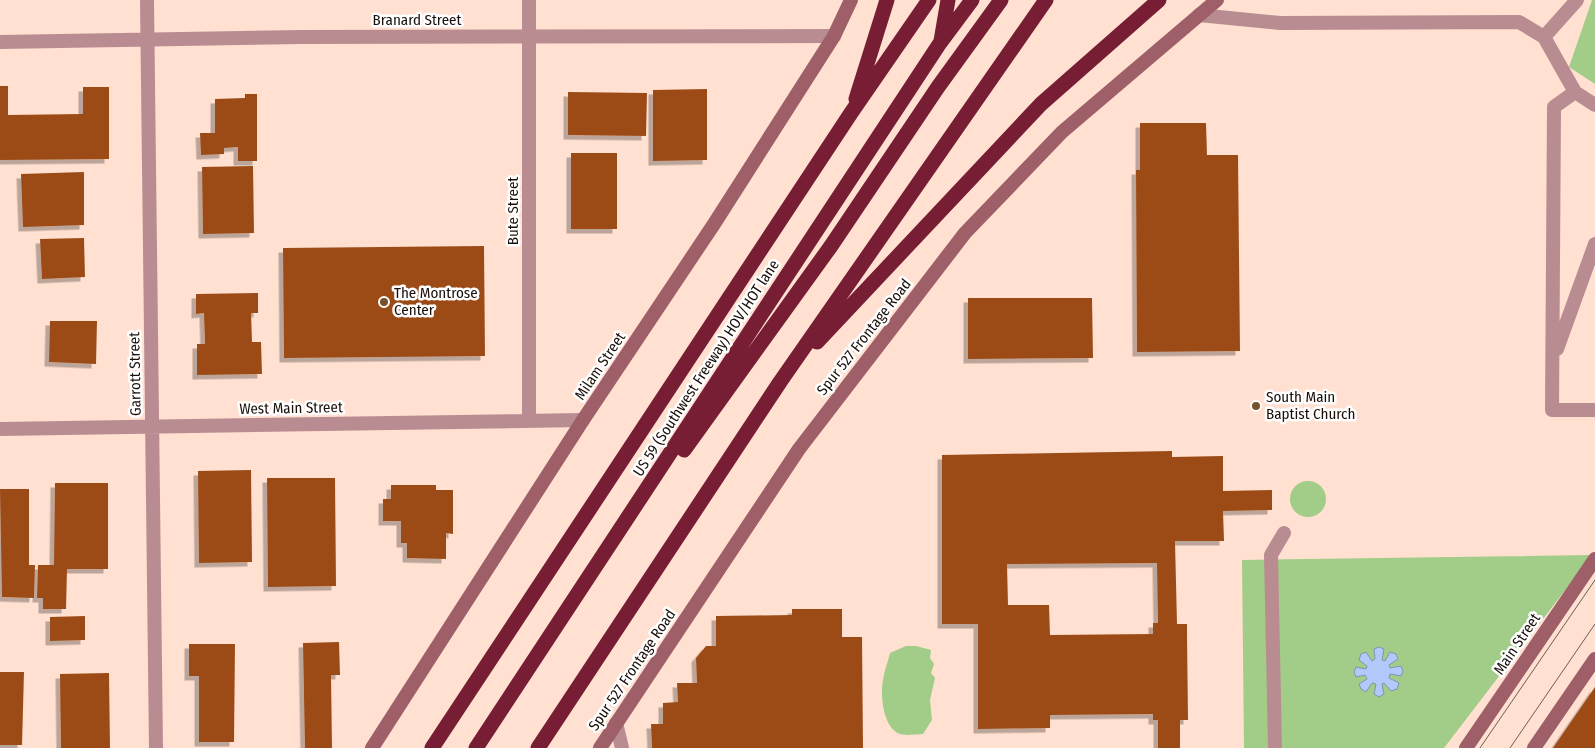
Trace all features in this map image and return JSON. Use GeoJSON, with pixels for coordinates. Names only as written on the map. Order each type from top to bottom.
{"type":"FeatureCollection","features":[{"type":"Feature","properties":{"kind":"highway"},"geometry":{"type":"LineString","coordinates":[[851,113],[887,0]]}},
{"type":"Feature","properties":{"kind":"highway"},"geometry":{"type":"LineString","coordinates":[[432,748],[851,113],[929,0]]}},
{"type":"Feature","properties":{"kind":"highway","name":"US 59 (Southwest Freeway) HOV/HOT lane"},"geometry":{"type":"LineString","coordinates":[[476,748],[940,43],[948,0]]}},
{"type":"Feature","properties":{"kind":"highway"},"geometry":{"type":"LineString","coordinates":[[940,43],[972,0]]}},
{"type":"Feature","properties":{"kind":"highway"},"geometry":{"type":"LineString","coordinates":[[551,634],[831,246],[938,87],[1002,0]]}},
{"type":"Feature","properties":{"kind":"highway"},"geometry":{"type":"LineString","coordinates":[[538,748],[780,382],[1046,0]]}},
{"type":"Feature","properties":{"kind":"highway"},"geometry":{"type":"LineString","coordinates":[[780,382],[1041,104],[1159,0]]}},
{"type":"Feature","properties":{"kind":"main road","name":"Milam Street"},"geometry":{"type":"LineString","coordinates":[[372,748],[583,420],[714,224],[834,36],[852,0]]}},
{"type":"Feature","properties":{"kind":"main road","name":"Spur 527 Frontage Road"},"geometry":{"type":"LineString","coordinates":[[600,748],[799,449],[965,233],[1062,132],[1217,0]]}},
{"type":"Feature","properties":{"kind":"main road","name":"Main Street"},"geometry":{"type":"LineString","coordinates":[[1466,748],[1595,559]]}},
{"type":"Feature","properties":{"kind":"main road"},"geometry":{"type":"LineString","coordinates":[[1534,748],[1595,659]]}},
{"type":"Feature","properties":{"kind":"street","name":"Garrott Street"},"geometry":{"type":"LineString","coordinates":[[147,0],[156,748]]}},
{"type":"Feature","properties":{"kind":"street","name":"Bute Street"},"geometry":{"type":"LineString","coordinates":[[529,0],[529,421]]}},
{"type":"Feature","properties":{"kind":"street"},"geometry":{"type":"LineString","coordinates":[[1544,37],[1577,0]]}},
{"type":"Feature","properties":{"kind":"street"},"geometry":{"type":"LineString","coordinates":[[1199,15],[1280,23],[1519,22],[1544,37],[1575,92],[1595,105]]}},
{"type":"Feature","properties":{"kind":"street","name":"Branard Street"},"geometry":{"type":"LineString","coordinates":[[0,42],[148,38],[834,36]]}},
{"type":"Feature","properties":{"kind":"street"},"geometry":{"type":"LineString","coordinates":[[1575,92],[1554,107],[1552,410],[1595,410]]}},
{"type":"Feature","properties":{"kind":"street"},"geometry":{"type":"LineString","coordinates":[[1553,360],[1595,244]]}},
{"type":"Feature","properties":{"kind":"street","name":"West Main Street"},"geometry":{"type":"LineString","coordinates":[[0,429],[583,420]]}},
{"type":"Feature","properties":{"kind":"street"},"geometry":{"type":"LineString","coordinates":[[1274,748],[1271,555],[1284,534]]}},
{"type":"Feature","properties":{"kind":"street"},"geometry":{"type":"LineString","coordinates":[[616,723],[622,748]]}},
{"type":"Feature","properties":{"kind":"green space"},"geometry":{"type":"Polygon","coordinates":[[[1592,0],[1595,0],[1595,84],[1569,67],[1592,0]]]}},
{"type":"Feature","properties":{"kind":"green space"},"geometry":{"type":"Polygon","coordinates":[[[1308,481],[1315,482],[1321,486],[1325,492],[1325,506],[1321,512],[1315,516],[1308,517],[1301,516],[1295,512],[1291,506],[1290,499],[1291,492],[1295,486],[1301,482],[1308,481]]]}},
{"type":"Feature","properties":{"kind":"green space"},"geometry":{"type":"Polygon","coordinates":[[[1592,555],[1444,748],[1244,748],[1242,560],[1592,555]]]}},
{"type":"Feature","properties":{"kind":"green space"},"geometry":{"type":"Polygon","coordinates":[[[906,646],[916,646],[931,650],[930,658],[934,664],[931,673],[935,678],[930,700],[932,720],[923,734],[902,735],[894,731],[886,718],[884,710],[882,686],[890,653],[906,646]]]}},
{"type":"Feature","properties":{"kind":"water"},"geometry":{"type":"Polygon","coordinates":[[[1379,647],[1384,649],[1382,660],[1385,661],[1390,652],[1396,654],[1398,659],[1389,665],[1390,668],[1401,666],[1403,671],[1401,676],[1390,674],[1389,678],[1399,683],[1397,689],[1391,691],[1384,683],[1382,684],[1384,694],[1379,697],[1374,694],[1376,684],[1372,683],[1366,692],[1361,689],[1359,684],[1367,679],[1365,675],[1356,677],[1354,672],[1356,667],[1366,669],[1367,666],[1359,660],[1361,654],[1366,652],[1372,661],[1375,659],[1374,649],[1379,647]]]}},
{"type":"Feature","properties":{"kind":"building"},"geometry":{"type":"Polygon","coordinates":[[[0,86],[8,86],[8,115],[83,114],[83,87],[109,87],[109,159],[0,160],[0,86]]]}},
{"type":"Feature","properties":{"kind":"building"},"geometry":{"type":"Polygon","coordinates":[[[707,89],[707,160],[653,161],[653,90],[707,89]]]}},
{"type":"Feature","properties":{"kind":"building"},"geometry":{"type":"Polygon","coordinates":[[[568,92],[647,93],[646,136],[568,135],[568,92]]]}},
{"type":"Feature","properties":{"kind":"building"},"geometry":{"type":"Polygon","coordinates":[[[245,94],[257,94],[257,161],[238,161],[238,147],[224,148],[224,154],[201,155],[200,133],[215,133],[215,99],[245,98],[245,94]]]}},
{"type":"Feature","properties":{"kind":"building"},"geometry":{"type":"Polygon","coordinates":[[[1140,123],[1206,123],[1207,155],[1238,155],[1240,351],[1137,352],[1136,170],[1140,170],[1140,123]]]}},
{"type":"Feature","properties":{"kind":"building"},"geometry":{"type":"Polygon","coordinates":[[[571,153],[617,153],[617,229],[571,229],[571,153]]]}},
{"type":"Feature","properties":{"kind":"building"},"geometry":{"type":"Polygon","coordinates":[[[253,166],[254,233],[203,234],[202,167],[253,166]]]}},
{"type":"Feature","properties":{"kind":"building"},"geometry":{"type":"Polygon","coordinates":[[[84,172],[84,225],[23,227],[21,174],[84,172]]]}},
{"type":"Feature","properties":{"kind":"building"},"geometry":{"type":"Polygon","coordinates":[[[84,238],[85,277],[42,279],[40,239],[84,238]]]}},
{"type":"Feature","properties":{"kind":"building","name":"The Montrose Center"},"geometry":{"type":"Polygon","coordinates":[[[484,246],[485,356],[284,358],[283,248],[484,246]]]}},
{"type":"Feature","properties":{"kind":"building"},"geometry":{"type":"Polygon","coordinates":[[[258,293],[258,313],[251,313],[252,342],[261,342],[262,374],[197,375],[197,344],[205,344],[204,313],[196,314],[196,294],[258,293]]]}},
{"type":"Feature","properties":{"kind":"building"},"geometry":{"type":"Polygon","coordinates":[[[968,298],[1092,298],[1093,358],[968,359],[968,298]]]}},
{"type":"Feature","properties":{"kind":"building"},"geometry":{"type":"Polygon","coordinates":[[[50,321],[97,321],[96,364],[49,362],[50,321]]]}},
{"type":"Feature","properties":{"kind":"building"},"geometry":{"type":"Polygon","coordinates":[[[1172,451],[1172,457],[1223,456],[1223,491],[1272,490],[1272,510],[1223,511],[1224,541],[1175,541],[1177,624],[1187,624],[1188,720],[1180,720],[1180,748],[1158,748],[1158,720],[1153,720],[1153,714],[1050,715],[1050,728],[978,729],[978,624],[942,624],[942,455],[1172,451]],[[1157,563],[1007,564],[1008,605],[1049,605],[1050,635],[1153,634],[1153,623],[1158,623],[1157,563]]]}},
{"type":"Feature","properties":{"kind":"building"},"geometry":{"type":"Polygon","coordinates":[[[251,470],[252,562],[199,563],[198,471],[251,470]]]}},
{"type":"Feature","properties":{"kind":"building"},"geometry":{"type":"Polygon","coordinates":[[[267,478],[335,478],[336,586],[268,587],[267,478]]]}},
{"type":"Feature","properties":{"kind":"building"},"geometry":{"type":"Polygon","coordinates":[[[55,483],[108,483],[108,569],[67,569],[66,609],[43,609],[43,598],[37,598],[38,565],[54,565],[55,483]]]}},
{"type":"Feature","properties":{"kind":"building"},"geometry":{"type":"Polygon","coordinates":[[[391,485],[436,485],[436,490],[453,490],[453,534],[446,533],[446,559],[407,558],[407,543],[401,543],[401,521],[383,521],[383,499],[391,499],[391,485]]]}},
{"type":"Feature","properties":{"kind":"building"},"geometry":{"type":"Polygon","coordinates":[[[0,489],[29,489],[29,565],[35,565],[34,598],[2,597],[0,489]]]}},
{"type":"Feature","properties":{"kind":"building"},"geometry":{"type":"Polygon","coordinates":[[[792,609],[842,609],[842,637],[862,637],[863,748],[652,748],[651,724],[663,724],[663,703],[678,702],[677,683],[697,683],[696,658],[706,646],[716,646],[716,616],[792,615],[792,609]]]}},
{"type":"Feature","properties":{"kind":"building"},"geometry":{"type":"Polygon","coordinates":[[[85,616],[85,640],[50,641],[50,617],[85,616]]]}},
{"type":"Feature","properties":{"kind":"building"},"geometry":{"type":"Polygon","coordinates":[[[339,642],[340,675],[331,675],[332,748],[305,748],[303,643],[339,642]]]}},
{"type":"Feature","properties":{"kind":"building"},"geometry":{"type":"Polygon","coordinates":[[[189,644],[235,644],[234,742],[199,742],[199,676],[189,676],[189,644]]]}},
{"type":"Feature","properties":{"kind":"building"},"geometry":{"type":"Polygon","coordinates":[[[0,672],[24,672],[22,745],[0,745],[0,672]]]}},
{"type":"Feature","properties":{"kind":"building"},"geometry":{"type":"Polygon","coordinates":[[[109,673],[110,748],[61,748],[60,674],[109,673]]]}},
{"type":"Feature","properties":{"kind":"building"},"geometry":{"type":"Polygon","coordinates":[[[1595,687],[1595,748],[1553,748],[1595,687]]]}},
{"type":"Feature","properties":{"kind":"tram line"},"geometry":{"type":"LineString","coordinates":[[1480,748],[1595,580]]}},
{"type":"Feature","properties":{"kind":"tram line"},"geometry":{"type":"LineString","coordinates":[[1510,748],[1595,624]]}},
{"type":"Feature","properties":{"kind":"place","name":"The Montrose Center"},"geometry":{"type":"Point","coordinates":[384,302]}},
{"type":"Feature","properties":{"kind":"place","name":"South Main Baptist Church"},"geometry":{"type":"Point","coordinates":[1256,406]}}]}
